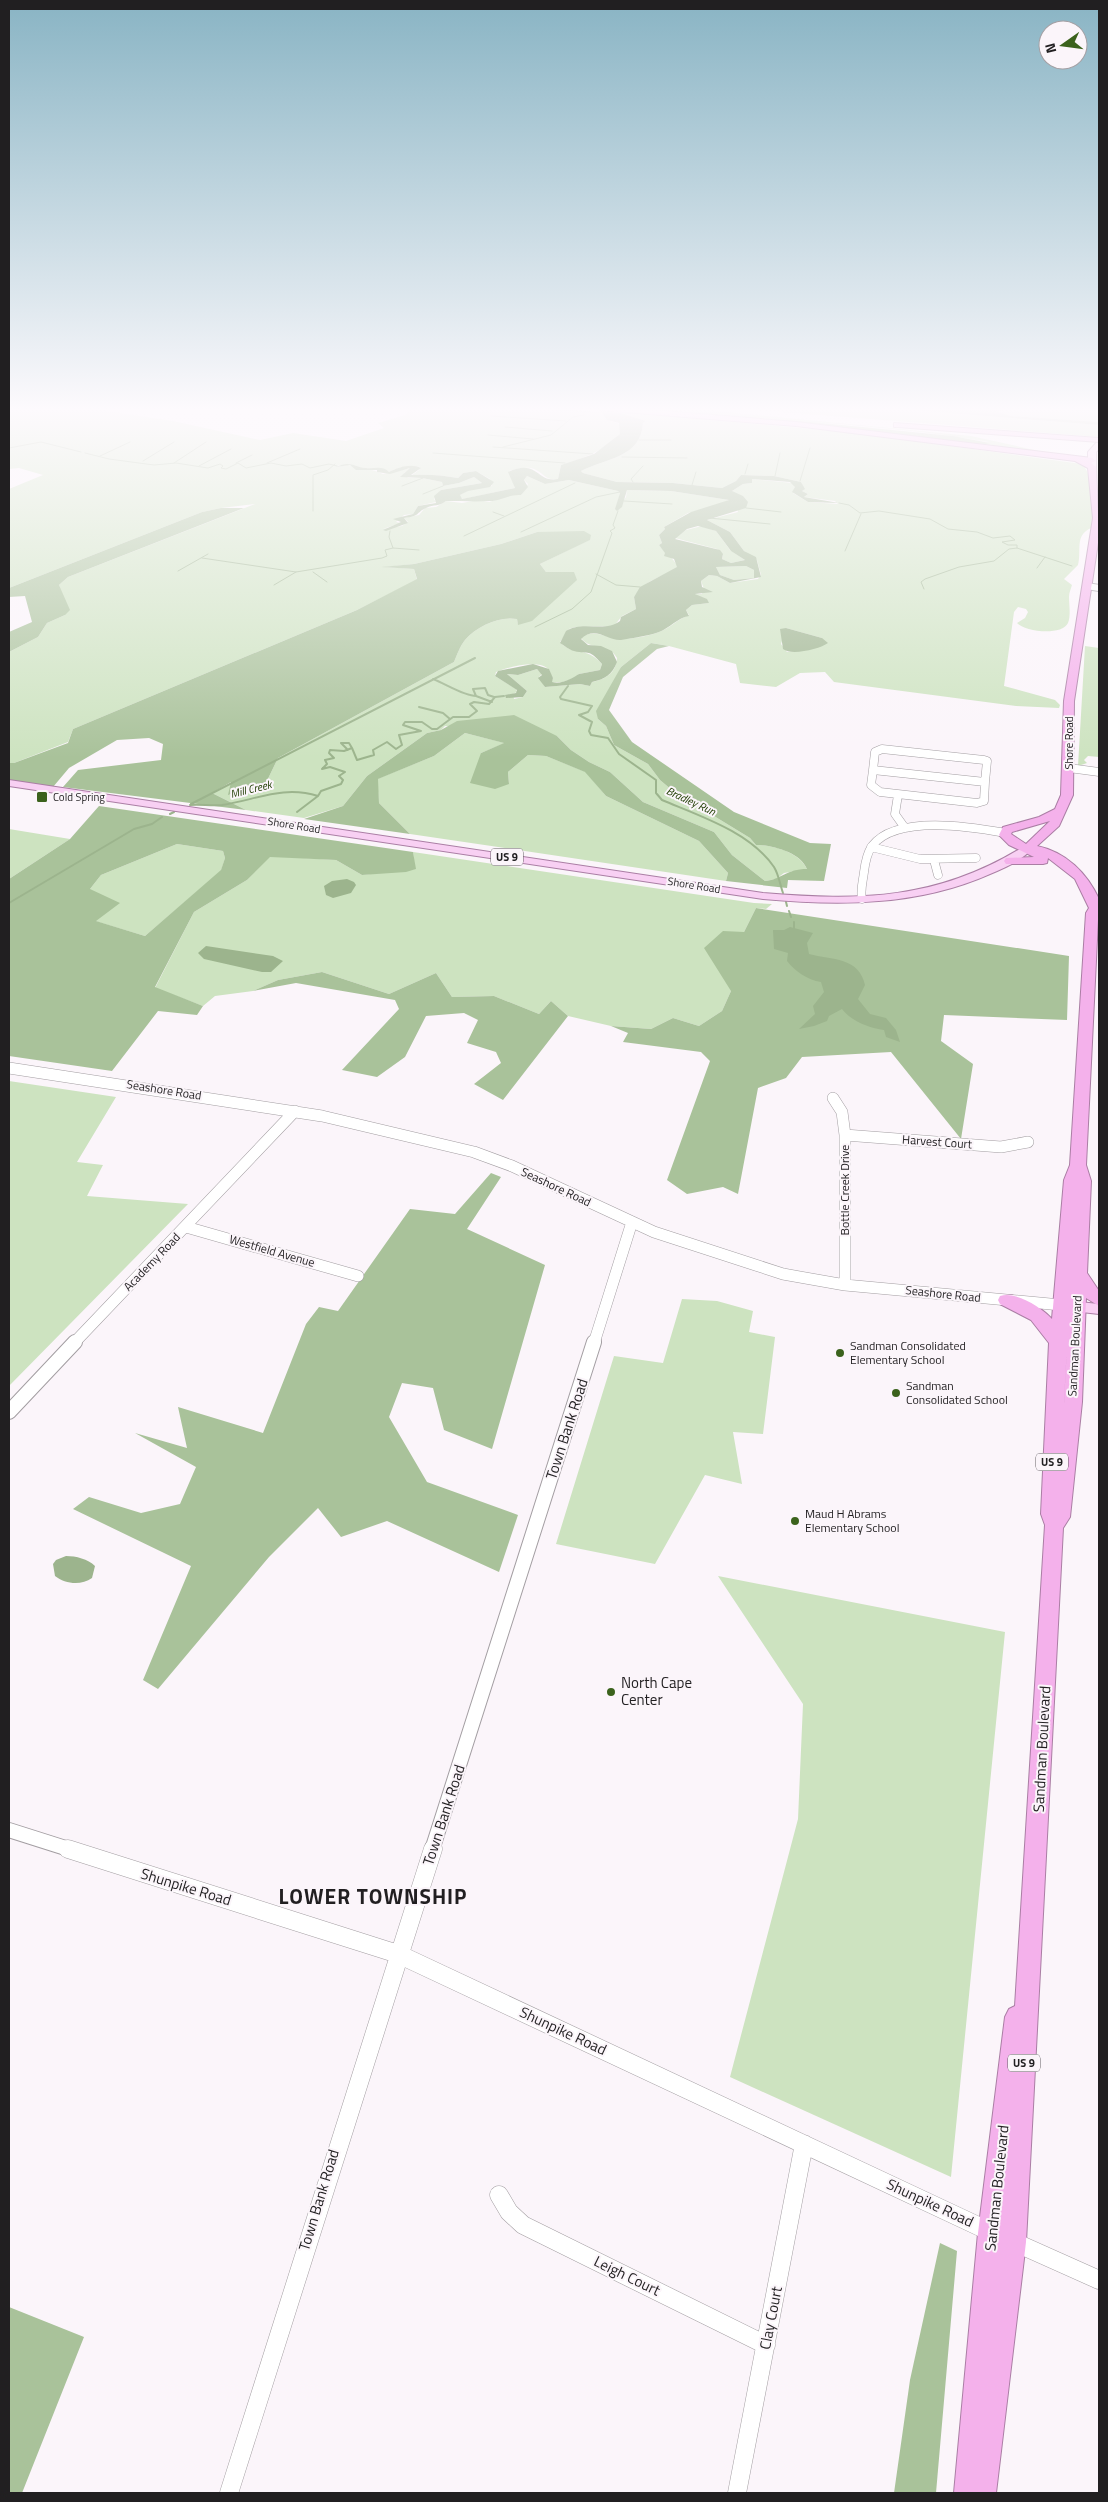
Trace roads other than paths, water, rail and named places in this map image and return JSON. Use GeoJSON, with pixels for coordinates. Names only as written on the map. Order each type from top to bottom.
{"type":"FeatureCollection","features":[{"type":"Feature","properties":{"kind":"highway","name":"Shore Road"},"geometry":{"type":"LineString","coordinates":[[1027,850],[1055,822],[1062,810],[1068,790],[1069,701],[1096,525]]}},
{"type":"Feature","properties":{"kind":"highway"},"geometry":{"type":"LineString","coordinates":[[1027,850],[1009,840],[1006,833],[1010,828],[1043,820],[1062,810]]}},
{"type":"Feature","properties":{"kind":"highway"},"geometry":{"type":"LineString","coordinates":[[1055,822],[1052,839],[1054,848],[1072,870]]}},
{"type":"Feature","properties":{"kind":"highway","name":"Sandman Boulevard"},"geometry":{"type":"LineString","coordinates":[[1027,850],[1050,862],[1076,882],[1092,913],[1078,1165],[1072,1180],[1069,1306],[1073,1402],[1061,1517],[1054,1525]]}},
{"type":"Feature","properties":{"kind":"highway","name":"Sandman Boulevard"},"geometry":{"type":"LineString","coordinates":[[1027,850],[1042,851],[1072,870],[1089,889],[1096,908],[1092,913]]}},
{"type":"Feature","properties":{"kind":"highway","name":"US 9"},"geometry":{"type":"LineString","coordinates":[[1010,861],[1029,859],[1050,862]]}},
{"type":"Feature","properties":{"kind":"highway","name":"Sandman Boulevard"},"geometry":{"type":"LineString","coordinates":[[982,2493],[1002,2237],[1034,1883],[1054,1525],[1050,1514],[1058,1342],[1079,1274],[1083,1181],[1078,1165]]}},
{"type":"Feature","properties":{"kind":"highway"},"geometry":{"type":"LineString","coordinates":[[1079,1274],[1089,1291],[1099,1300]]}},
{"type":"Feature","properties":{"kind":"highway"},"geometry":{"type":"LineString","coordinates":[[1006,1300],[1041,1317],[1048,1324],[1058,1342]]}},
{"type":"Feature","properties":{"kind":"highway","name":"Sandman Boulevard"},"geometry":{"type":"LineString","coordinates":[[968,2493],[1002,2237]]}},
{"type":"Feature","properties":{"kind":"main road","name":"Shore Road"},"geometry":{"type":"LineString","coordinates":[[9,783],[763,896],[825,900],[862,899],[937,888],[976,876],[1010,861],[1027,850]]}},
{"type":"Feature","properties":{"kind":"main road","name":"Seashore Road"},"geometry":{"type":"LineString","coordinates":[[1069,1306],[1099,1309]]}},
{"type":"Feature","properties":{"kind":"street"},"geometry":{"type":"LineString","coordinates":[[1087,586],[1099,588]]}},
{"type":"Feature","properties":{"kind":"street"},"geometry":{"type":"LineString","coordinates":[[882,749],[984,760],[986,761],[985,782],[984,801],[981,803],[898,795],[874,789],[871,785],[875,752],[882,749]]}},
{"type":"Feature","properties":{"kind":"street"},"geometry":{"type":"LineString","coordinates":[[1069,768],[1099,772]]}},
{"type":"Feature","properties":{"kind":"street"},"geometry":{"type":"LineString","coordinates":[[873,770],[985,782]]}},
{"type":"Feature","properties":{"kind":"street"},"geometry":{"type":"LineString","coordinates":[[898,795],[895,814],[906,828]]}},
{"type":"Feature","properties":{"kind":"street"},"geometry":{"type":"LineString","coordinates":[[862,899],[861,894],[871,847],[884,836],[906,828],[940,825],[1006,833]]}},
{"type":"Feature","properties":{"kind":"street"},"geometry":{"type":"LineString","coordinates":[[871,847],[934,860],[976,858]]}},
{"type":"Feature","properties":{"kind":"street"},"geometry":{"type":"LineString","coordinates":[[934,860],[938,875]]}},
{"type":"Feature","properties":{"kind":"street","name":"Seashore Road"},"geometry":{"type":"LineString","coordinates":[[9,1068],[295,1111],[494,1159],[632,1222],[710,1252],[774,1271],[845,1285],[1069,1306]]}},
{"type":"Feature","properties":{"kind":"street","name":"Bottle Creek Drive"},"geometry":{"type":"LineString","coordinates":[[833,1098],[842,1112],[845,1135],[845,1285]]}},
{"type":"Feature","properties":{"kind":"street","name":"Academy Road"},"geometry":{"type":"LineString","coordinates":[[9,1412],[295,1111]]}},
{"type":"Feature","properties":{"kind":"street","name":"Harvest Court"},"geometry":{"type":"LineString","coordinates":[[845,1135],[1000,1147],[1028,1142]]}},
{"type":"Feature","properties":{"kind":"street","name":"Town Bank Road"},"geometry":{"type":"LineString","coordinates":[[229,2493],[333,2154],[632,1222]]}},
{"type":"Feature","properties":{"kind":"street","name":"Westfield Avenue"},"geometry":{"type":"LineString","coordinates":[[186,1227],[358,1276]]}},
{"type":"Feature","properties":{"kind":"street","name":"Shunpike Road"},"geometry":{"type":"LineString","coordinates":[[9,1830],[398,1954],[1002,2237],[1099,2280]]}},
{"type":"Feature","properties":{"kind":"street","name":"Clay Court"},"geometry":{"type":"LineString","coordinates":[[738,2493],[804,2144]]}},
{"type":"Feature","properties":{"kind":"street","name":"Leigh Court"},"geometry":{"type":"LineString","coordinates":[[499,2195],[510,2212],[523,2225],[766,2345]]}},
{"type":"Feature","properties":{"kind":"waterway"},"geometry":{"type":"LineString","coordinates":[[464,536],[488,525]]}},
{"type":"Feature","properties":{"kind":"waterway"},"geometry":{"type":"LineString","coordinates":[[521,532],[537,525]]}},
{"type":"Feature","properties":{"kind":"waterway"},"geometry":{"type":"LineString","coordinates":[[597,575],[612,533],[610,531],[615,528],[613,525]]}},
{"type":"Feature","properties":{"kind":"waterway"},"geometry":{"type":"LineString","coordinates":[[845,551],[856,525]]}},
{"type":"Feature","properties":{"kind":"waterway"},"geometry":{"type":"LineString","coordinates":[[940,525],[948,529],[977,532],[993,538],[1010,536],[1015,540],[1002,542],[1008,545],[1017,545],[1017,548]]}},
{"type":"Feature","properties":{"kind":"waterway"},"geometry":{"type":"LineString","coordinates":[[390,531],[389,537],[393,548]]}},
{"type":"Feature","properties":{"kind":"waterway"},"geometry":{"type":"LineString","coordinates":[[296,572],[382,558],[387,556],[385,550],[393,548]]}},
{"type":"Feature","properties":{"kind":"waterway"},"geometry":{"type":"LineString","coordinates":[[393,548],[419,550]]}},
{"type":"Feature","properties":{"kind":"waterway"},"geometry":{"type":"LineString","coordinates":[[924,589],[921,582],[925,579],[959,567],[994,561],[1009,549],[1017,548]]}},
{"type":"Feature","properties":{"kind":"waterway"},"geometry":{"type":"LineString","coordinates":[[1017,548],[1045,557]]}},
{"type":"Feature","properties":{"kind":"waterway"},"geometry":{"type":"LineString","coordinates":[[178,571],[208,554]]}},
{"type":"Feature","properties":{"kind":"waterway"},"geometry":{"type":"LineString","coordinates":[[1037,568],[1045,557]]}},
{"type":"Feature","properties":{"kind":"waterway"},"geometry":{"type":"LineString","coordinates":[[1045,557],[1072,566]]}},
{"type":"Feature","properties":{"kind":"waterway"},"geometry":{"type":"LineString","coordinates":[[202,558],[296,572]]}},
{"type":"Feature","properties":{"kind":"waterway"},"geometry":{"type":"LineString","coordinates":[[274,585],[296,572]]}},
{"type":"Feature","properties":{"kind":"waterway"},"geometry":{"type":"LineString","coordinates":[[313,572],[327,582]]}},
{"type":"Feature","properties":{"kind":"waterway"},"geometry":{"type":"LineString","coordinates":[[535,627],[572,609],[591,592],[597,575]]}},
{"type":"Feature","properties":{"kind":"waterway"},"geometry":{"type":"LineString","coordinates":[[597,575],[616,585],[640,587]]}},
{"type":"Feature","properties":{"kind":"waterway"},"geometry":{"type":"LineString","coordinates":[[434,679],[475,658]]}},
{"type":"Feature","properties":{"kind":"waterway"},"geometry":{"type":"LineString","coordinates":[[191,804],[434,679]]}},
{"type":"Feature","properties":{"kind":"waterway"},"geometry":{"type":"LineString","coordinates":[[434,679],[461,692],[476,696]]}},
{"type":"Feature","properties":{"kind":"waterway","name":"Bradley Run"},"geometry":{"type":"LineString","coordinates":[[568,686],[560,697],[561,699],[592,706],[588,712],[579,715],[592,722],[589,731],[591,735],[608,738],[619,754],[656,780],[656,793],[662,800],[723,826],[752,844],[774,867],[783,893]]}},
{"type":"Feature","properties":{"kind":"waterway","name":"Mill Creek"},"geometry":{"type":"LineString","coordinates":[[476,696],[473,689],[485,688],[488,695],[494,697]]}},
{"type":"Feature","properties":{"kind":"waterway","name":"Mill Creek"},"geometry":{"type":"LineString","coordinates":[[476,696],[491,702]]}},
{"type":"Feature","properties":{"kind":"waterway","name":"Mill Creek"},"geometry":{"type":"LineString","coordinates":[[491,702],[495,697],[504,696]]}},
{"type":"Feature","properties":{"kind":"waterway","name":"Mill Creek"},"geometry":{"type":"LineString","coordinates":[[352,748],[357,760],[374,755],[373,750],[387,742],[396,749],[402,745],[399,735],[421,731],[403,725],[405,722],[422,722],[432,729],[437,729],[453,717],[469,717],[477,711],[470,704],[474,702],[489,704],[491,702]]}},
{"type":"Feature","properties":{"kind":"waterway"},"geometry":{"type":"LineString","coordinates":[[419,707],[443,713],[450,719]]}},
{"type":"Feature","properties":{"kind":"waterway","name":"Mill Creek"},"geometry":{"type":"LineString","coordinates":[[348,750],[341,743],[349,743],[352,748]]}},
{"type":"Feature","properties":{"kind":"waterway","name":"Mill Creek"},"geometry":{"type":"LineString","coordinates":[[348,750],[352,748]]}},
{"type":"Feature","properties":{"kind":"waterway","name":"Mill Creek"},"geometry":{"type":"LineString","coordinates":[[318,796],[321,791],[341,784],[343,780],[339,776],[345,772],[330,767],[322,769],[327,764],[325,760],[334,758],[329,753],[330,750],[348,750]]}},
{"type":"Feature","properties":{"kind":"waterway","name":"Mill Creek"},"geometry":{"type":"LineString","coordinates":[[190,805],[222,805],[270,794],[293,792],[318,796]]}},
{"type":"Feature","properties":{"kind":"waterway"},"geometry":{"type":"LineString","coordinates":[[297,812],[318,796]]}},
{"type":"Feature","properties":{"kind":"waterway","name":"Mill Creek"},"geometry":{"type":"LineString","coordinates":[[170,814],[174,812]]}},
{"type":"Feature","properties":{"kind":"waterway","name":"Mill Creek"},"geometry":{"type":"LineString","coordinates":[[9,903],[134,829],[152,824],[162,817]]}},
{"type":"Feature","properties":{"kind":"waterway","name":"Bradley Run"},"geometry":{"type":"LineString","coordinates":[[786,902],[787,906]]}},
{"type":"Feature","properties":{"kind":"waterway","name":"Bradley Run"},"geometry":{"type":"LineString","coordinates":[[789,911],[791,917]]}},
{"type":"Feature","properties":{"kind":"waterway","name":"Bradley Run"},"geometry":{"type":"LineString","coordinates":[[794,922],[794,930]]}},
{"type":"Feature","properties":{"kind":"place","name":"Cold Spring"},"geometry":{"type":"Point","coordinates":[42,797]}},
{"type":"Feature","properties":{"kind":"place","name":"Sandman Consolidated Elementary School"},"geometry":{"type":"Point","coordinates":[840,1353]}},
{"type":"Feature","properties":{"kind":"place","name":"Sandman Consolidated School"},"geometry":{"type":"Point","coordinates":[896,1393]}},
{"type":"Feature","properties":{"kind":"place","name":"Maud H Abrams Elementary School"},"geometry":{"type":"Point","coordinates":[795,1521]}},
{"type":"Feature","properties":{"kind":"place","name":"North Cape Center"},"geometry":{"type":"Point","coordinates":[611,1692]}},
{"type":"Feature","properties":{"kind":"district","name":"LOWER TOWNSHIP"},"geometry":{"type":"Point","coordinates":[373,1897]}}]}
